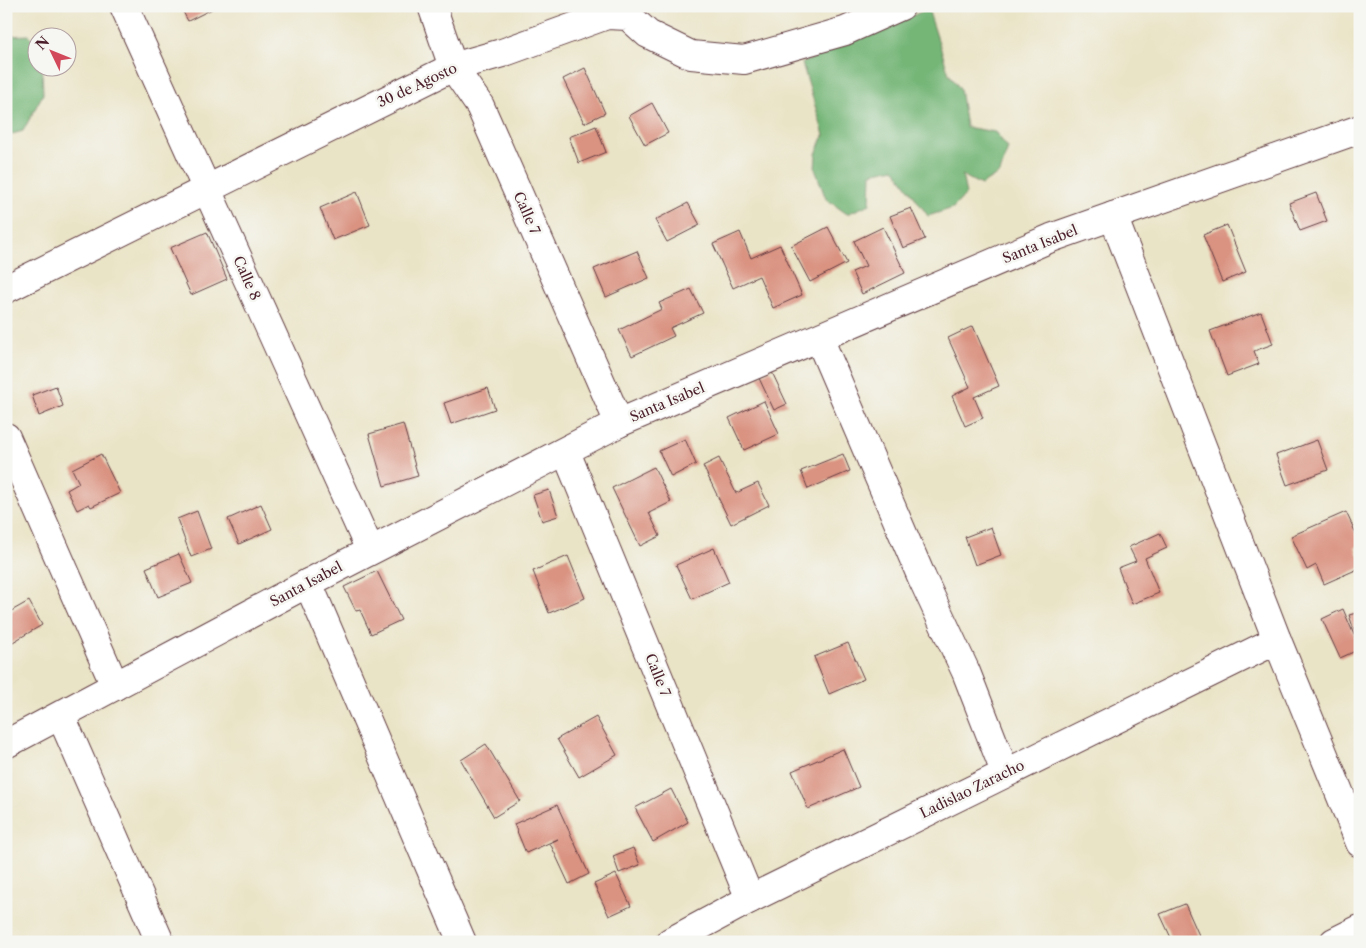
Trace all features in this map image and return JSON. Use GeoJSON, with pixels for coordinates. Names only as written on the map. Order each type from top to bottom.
{"type":"FeatureCollection","features":[{"type":"Feature","properties":{"kind":"street","name":"Calle 8"},"geometry":{"type":"LineString","coordinates":[[124,6],[370,550]]}},
{"type":"Feature","properties":{"kind":"street","name":"Calle 7"},"geometry":{"type":"LineString","coordinates":[[432,6],[453,67],[480,106],[619,422]]}},
{"type":"Feature","properties":{"kind":"street","name":"30 de Agosto"},"geometry":{"type":"LineString","coordinates":[[6,289],[453,67],[502,53],[607,15],[628,16],[648,34],[691,55],[744,60],[845,31],[901,6]]}},
{"type":"Feature","properties":{"kind":"street","name":"Santa Isabel"},"geometry":{"type":"LineString","coordinates":[[6,744],[370,550],[566,452],[619,422],[1051,238],[1360,129]]}},
{"type":"Feature","properties":{"kind":"street"},"geometry":{"type":"LineString","coordinates":[[1114,216],[1277,640],[1353,801],[1360,843]]}},
{"type":"Feature","properties":{"kind":"street"},"geometry":{"type":"LineString","coordinates":[[819,338],[922,578],[966,672],[1005,772]]}},
{"type":"Feature","properties":{"kind":"street"},"geometry":{"type":"LineString","coordinates":[[6,437],[115,686]]}},
{"type":"Feature","properties":{"kind":"street","name":"Calle 7"},"geometry":{"type":"LineString","coordinates":[[566,452],[750,898]]}},
{"type":"Feature","properties":{"kind":"street"},"geometry":{"type":"LineString","coordinates":[[308,583],[462,942]]}},
{"type":"Feature","properties":{"kind":"street","name":"Ladislao Zaracho"},"geometry":{"type":"LineString","coordinates":[[670,942],[750,898],[1277,640]]}},
{"type":"Feature","properties":{"kind":"street"},"geometry":{"type":"LineString","coordinates":[[61,716],[160,942]]}},
{"type":"Feature","properties":{"kind":"street"},"geometry":{"type":"LineString","coordinates":[[1334,942],[1360,929]]}},
{"type":"Feature","properties":{"kind":"green space"},"geometry":{"type":"Polygon","coordinates":[[[928,9],[949,74],[960,89],[966,127],[995,132],[1008,148],[1000,173],[981,185],[962,175],[966,194],[953,208],[928,216],[894,168],[871,173],[870,204],[847,214],[826,199],[815,169],[816,154],[824,135],[802,63],[928,9]]]}},
{"type":"Feature","properties":{"kind":"green space"},"geometry":{"type":"Polygon","coordinates":[[[28,35],[28,78],[42,78],[43,94],[23,131],[6,136],[6,36],[28,35]]]}},
{"type":"Feature","properties":{"kind":"building"},"geometry":{"type":"Polygon","coordinates":[[[180,6],[211,6],[212,9],[188,21],[180,6]]]}},
{"type":"Feature","properties":{"kind":"building"},"geometry":{"type":"Polygon","coordinates":[[[585,68],[605,113],[584,123],[563,79],[585,68]]]}},
{"type":"Feature","properties":{"kind":"building"},"geometry":{"type":"Polygon","coordinates":[[[652,103],[668,133],[645,145],[629,116],[652,103]]]}},
{"type":"Feature","properties":{"kind":"building"},"geometry":{"type":"Polygon","coordinates":[[[596,126],[606,152],[579,163],[569,137],[596,126]]]}},
{"type":"Feature","properties":{"kind":"building"},"geometry":{"type":"Polygon","coordinates":[[[357,192],[370,225],[333,240],[320,208],[357,192]]]}},
{"type":"Feature","properties":{"kind":"building"},"geometry":{"type":"Polygon","coordinates":[[[1316,193],[1327,221],[1300,231],[1289,203],[1316,193]]]}},
{"type":"Feature","properties":{"kind":"building"},"geometry":{"type":"Polygon","coordinates":[[[688,203],[700,225],[667,242],[655,220],[688,203]]]}},
{"type":"Feature","properties":{"kind":"building"},"geometry":{"type":"Polygon","coordinates":[[[911,208],[925,239],[903,248],[890,216],[911,208]]]}},
{"type":"Feature","properties":{"kind":"building"},"geometry":{"type":"Polygon","coordinates":[[[1227,225],[1246,272],[1222,282],[1203,235],[1227,225]]]}},
{"type":"Feature","properties":{"kind":"building"},"geometry":{"type":"Polygon","coordinates":[[[828,227],[847,263],[810,282],[791,246],[828,227]]]}},
{"type":"Feature","properties":{"kind":"building"},"geometry":{"type":"Polygon","coordinates":[[[883,227],[905,273],[862,294],[852,272],[866,266],[854,241],[883,227]]]}},
{"type":"Feature","properties":{"kind":"building"},"geometry":{"type":"Polygon","coordinates":[[[207,232],[227,279],[191,295],[170,248],[207,232]]]}},
{"type":"Feature","properties":{"kind":"building"},"geometry":{"type":"Polygon","coordinates":[[[740,232],[751,258],[780,245],[802,295],[773,308],[759,276],[733,288],[713,244],[740,232]]]}},
{"type":"Feature","properties":{"kind":"building"},"geometry":{"type":"Polygon","coordinates":[[[637,251],[649,278],[606,297],[594,269],[637,251]]]}},
{"type":"Feature","properties":{"kind":"building"},"geometry":{"type":"Polygon","coordinates":[[[691,289],[703,313],[670,328],[674,336],[632,356],[619,330],[662,309],[659,303],[691,289]]]}},
{"type":"Feature","properties":{"kind":"building"},"geometry":{"type":"Polygon","coordinates":[[[1261,312],[1273,344],[1254,351],[1259,364],[1227,376],[1210,331],[1261,312]]]}},
{"type":"Feature","properties":{"kind":"building"},"geometry":{"type":"Polygon","coordinates":[[[973,326],[999,386],[974,397],[983,418],[965,426],[952,396],[970,387],[948,338],[973,326]]]}},
{"type":"Feature","properties":{"kind":"building"},"geometry":{"type":"Polygon","coordinates":[[[771,370],[787,404],[774,410],[758,376],[771,370]]]}},
{"type":"Feature","properties":{"kind":"building"},"geometry":{"type":"Polygon","coordinates":[[[56,386],[63,406],[39,416],[32,395],[56,386]]]}},
{"type":"Feature","properties":{"kind":"building"},"geometry":{"type":"Polygon","coordinates":[[[488,388],[495,409],[451,424],[444,403],[488,388]]]}},
{"type":"Feature","properties":{"kind":"building"},"geometry":{"type":"Polygon","coordinates":[[[764,401],[779,434],[744,450],[729,418],[764,401]]]}},
{"type":"Feature","properties":{"kind":"building"},"geometry":{"type":"Polygon","coordinates":[[[403,424],[418,476],[384,486],[369,434],[403,424]]]}},
{"type":"Feature","properties":{"kind":"building"},"geometry":{"type":"Polygon","coordinates":[[[685,439],[696,464],[671,477],[659,451],[685,439]]]}},
{"type":"Feature","properties":{"kind":"building"},"geometry":{"type":"Polygon","coordinates":[[[1317,440],[1328,470],[1287,485],[1276,455],[1317,440]]]}},
{"type":"Feature","properties":{"kind":"building"},"geometry":{"type":"Polygon","coordinates":[[[101,454],[120,493],[91,507],[89,504],[77,510],[67,490],[79,483],[72,469],[101,454]]]}},
{"type":"Feature","properties":{"kind":"building"},"geometry":{"type":"Polygon","coordinates":[[[843,454],[850,471],[808,489],[801,471],[843,454]]]}},
{"type":"Feature","properties":{"kind":"building"},"geometry":{"type":"Polygon","coordinates":[[[719,458],[736,493],[758,483],[769,505],[731,524],[703,466],[719,458]]]}},
{"type":"Feature","properties":{"kind":"building"},"geometry":{"type":"Polygon","coordinates":[[[654,467],[671,502],[649,513],[660,536],[640,546],[612,488],[654,467]]]}},
{"type":"Feature","properties":{"kind":"building"},"geometry":{"type":"Polygon","coordinates":[[[549,490],[558,516],[542,521],[533,495],[549,490]]]}},
{"type":"Feature","properties":{"kind":"building"},"geometry":{"type":"Polygon","coordinates":[[[261,504],[272,529],[239,544],[228,519],[261,504]]]}},
{"type":"Feature","properties":{"kind":"building"},"geometry":{"type":"Polygon","coordinates":[[[197,511],[211,549],[191,557],[177,519],[197,511]]]}},
{"type":"Feature","properties":{"kind":"building"},"geometry":{"type":"Polygon","coordinates":[[[1346,512],[1360,542],[1360,545],[1355,548],[1360,559],[1360,568],[1324,584],[1316,565],[1307,570],[1291,536],[1346,512]]]}},
{"type":"Feature","properties":{"kind":"building"},"geometry":{"type":"Polygon","coordinates":[[[991,527],[1001,555],[975,565],[965,537],[991,527]]]}},
{"type":"Feature","properties":{"kind":"building"},"geometry":{"type":"Polygon","coordinates":[[[1160,533],[1167,548],[1145,558],[1159,593],[1132,604],[1118,568],[1136,561],[1129,547],[1160,533]]]}},
{"type":"Feature","properties":{"kind":"building"},"geometry":{"type":"Polygon","coordinates":[[[714,548],[729,582],[692,599],[676,565],[714,548]]]}},
{"type":"Feature","properties":{"kind":"building"},"geometry":{"type":"Polygon","coordinates":[[[179,554],[192,583],[158,597],[146,568],[179,554]]]}},
{"type":"Feature","properties":{"kind":"building"},"geometry":{"type":"Polygon","coordinates":[[[568,556],[585,598],[549,613],[533,571],[568,556]]]}},
{"type":"Feature","properties":{"kind":"building"},"geometry":{"type":"Polygon","coordinates":[[[377,571],[401,620],[371,634],[360,610],[356,611],[344,587],[377,571]]]}},
{"type":"Feature","properties":{"kind":"building"},"geometry":{"type":"Polygon","coordinates":[[[29,601],[42,625],[6,646],[6,614],[29,601]]]}},
{"type":"Feature","properties":{"kind":"building"},"geometry":{"type":"Polygon","coordinates":[[[1343,609],[1360,649],[1340,658],[1322,619],[1343,609]]]}},
{"type":"Feature","properties":{"kind":"building"},"geometry":{"type":"Polygon","coordinates":[[[1360,612],[1360,645],[1359,645],[1349,615],[1360,612]]]}},
{"type":"Feature","properties":{"kind":"building"},"geometry":{"type":"Polygon","coordinates":[[[848,643],[864,679],[829,694],[814,657],[848,643]]]}},
{"type":"Feature","properties":{"kind":"building"},"geometry":{"type":"Polygon","coordinates":[[[596,717],[617,755],[579,777],[557,739],[596,717]]]}},
{"type":"Feature","properties":{"kind":"building"},"geometry":{"type":"Polygon","coordinates":[[[486,744],[520,801],[494,817],[461,760],[486,744]]]}},
{"type":"Feature","properties":{"kind":"building"},"geometry":{"type":"Polygon","coordinates":[[[843,749],[859,787],[808,809],[792,771],[843,749]]]}},
{"type":"Feature","properties":{"kind":"building"},"geometry":{"type":"Polygon","coordinates":[[[671,789],[688,822],[653,842],[635,808],[671,789]]]}},
{"type":"Feature","properties":{"kind":"building"},"geometry":{"type":"Polygon","coordinates":[[[557,805],[589,874],[569,884],[550,843],[558,839],[526,853],[514,824],[557,805]]]}},
{"type":"Feature","properties":{"kind":"building"},"geometry":{"type":"Polygon","coordinates":[[[633,848],[640,865],[619,873],[613,856],[633,848]]]}},
{"type":"Feature","properties":{"kind":"building"},"geometry":{"type":"Polygon","coordinates":[[[616,874],[631,906],[609,916],[594,884],[616,874]]]}},
{"type":"Feature","properties":{"kind":"building"},"geometry":{"type":"Polygon","coordinates":[[[1185,904],[1202,942],[1173,942],[1160,914],[1185,904]]]}}]}
